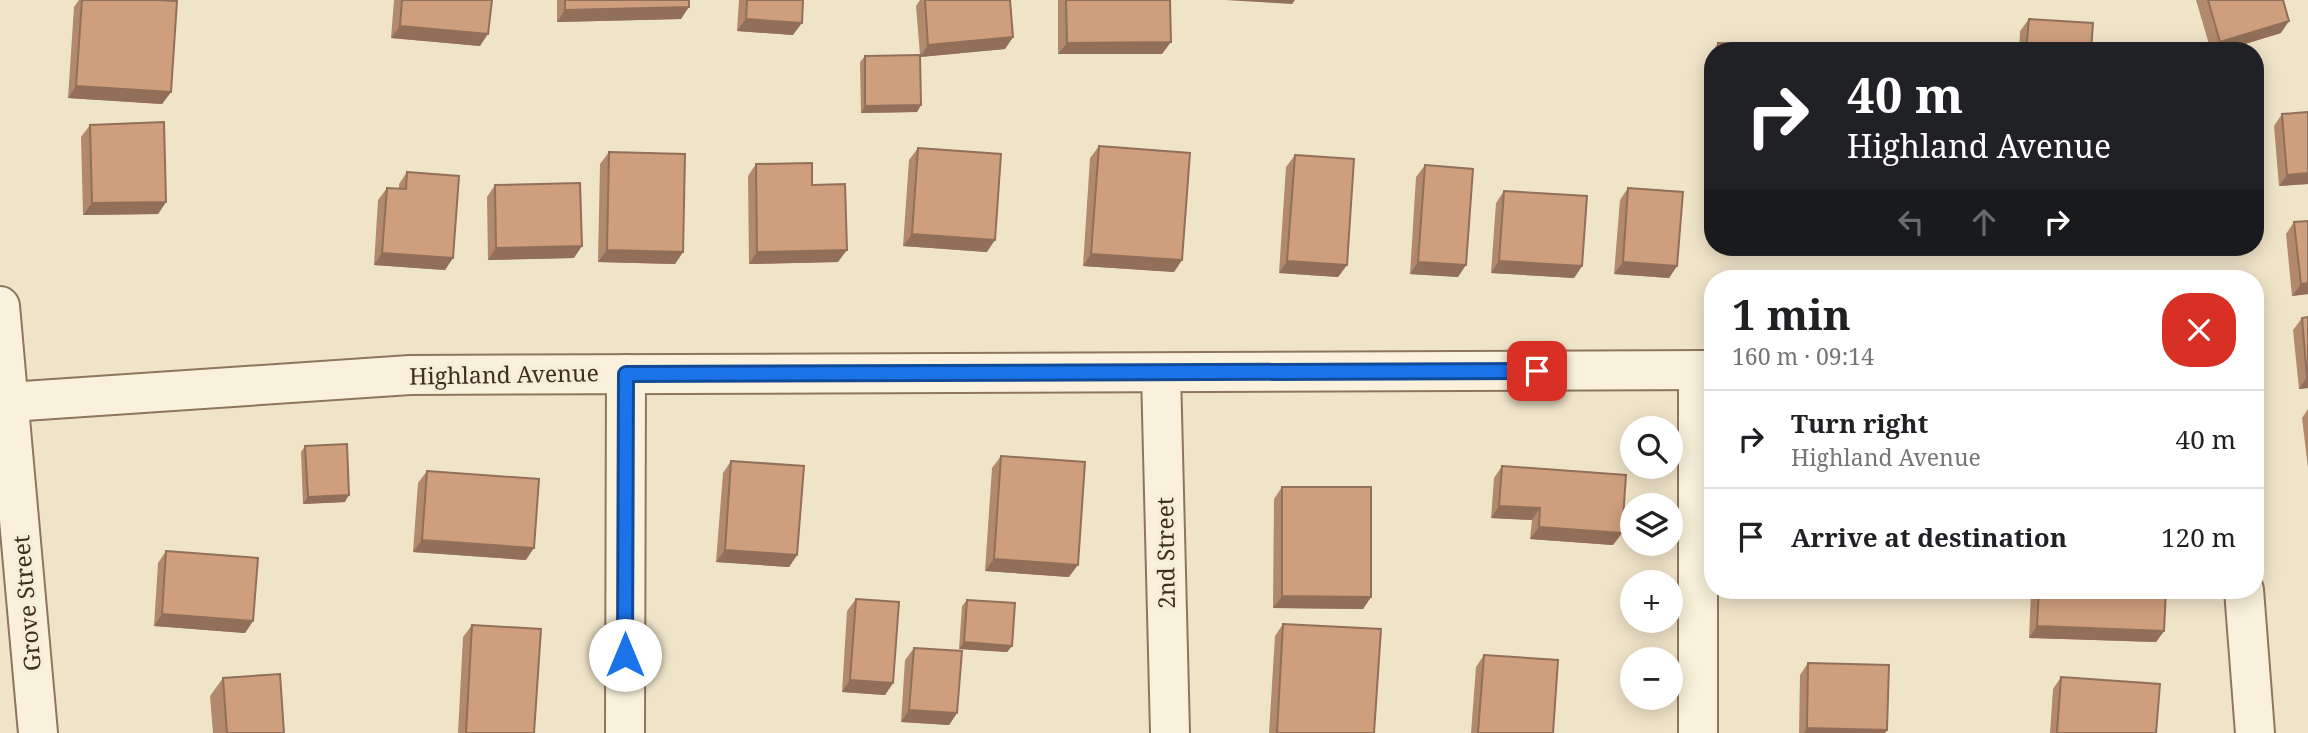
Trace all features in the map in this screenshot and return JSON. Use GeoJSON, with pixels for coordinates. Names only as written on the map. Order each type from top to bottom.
{"type":"FeatureCollection","features":[{"type":"Feature","properties":{"kind":"street","name":"Grove Street"},"geometry":{"type":"LineString","coordinates":[[0,306],[38,733]]}},
{"type":"Feature","properties":{"kind":"street","name":"Highland Avenue"},"geometry":{"type":"LineString","coordinates":[[9,402],[410,375],[1704,370]]}},
{"type":"Feature","properties":{"kind":"street","name":"2nd Street"},"geometry":{"type":"LineString","coordinates":[[1161,373],[1170,733]]}},
{"type":"Feature","properties":{"kind":"street"},"geometry":{"type":"LineString","coordinates":[[625,733],[626,374]]}},
{"type":"Feature","properties":{"kind":"street"},"geometry":{"type":"LineString","coordinates":[[1698,733],[1704,422]]}},
{"type":"Feature","properties":{"kind":"street"},"geometry":{"type":"LineString","coordinates":[[2245,599],[2255,733]]}},
{"type":"Feature","properties":{"kind":"building"},"geometry":{"type":"Polygon","coordinates":[[[82,0],[177,1],[171,92],[76,86],[82,0]]]}},
{"type":"Feature","properties":{"kind":"building"},"geometry":{"type":"Polygon","coordinates":[[[402,0],[492,0],[488,34],[400,26],[402,0]]]}},
{"type":"Feature","properties":{"kind":"building"},"geometry":{"type":"Polygon","coordinates":[[[565,0],[689,0],[689,7],[565,10],[565,0]]]}},
{"type":"Feature","properties":{"kind":"building"},"geometry":{"type":"Polygon","coordinates":[[[747,0],[803,0],[802,23],[746,19],[747,0]]]}},
{"type":"Feature","properties":{"kind":"building"},"geometry":{"type":"Polygon","coordinates":[[[925,0],[1010,0],[1013,37],[928,45],[925,0]]]}},
{"type":"Feature","properties":{"kind":"building"},"geometry":{"type":"Polygon","coordinates":[[[1066,0],[1170,0],[1171,42],[1067,43],[1066,0]]]}},
{"type":"Feature","properties":{"kind":"building"},"geometry":{"type":"Polygon","coordinates":[[[2208,0],[2283,0],[2289,21],[2220,42],[2208,0]]]}},
{"type":"Feature","properties":{"kind":"building"},"geometry":{"type":"Polygon","coordinates":[[[2029,19],[2093,23],[2092,42],[2027,42],[2029,19]]]}},
{"type":"Feature","properties":{"kind":"building"},"geometry":{"type":"Polygon","coordinates":[[[920,55],[921,105],[865,106],[865,56],[920,55]]]}},
{"type":"Feature","properties":{"kind":"building"},"geometry":{"type":"Polygon","coordinates":[[[2308,112],[2308,173],[2287,175],[2282,114],[2308,112]]]}},
{"type":"Feature","properties":{"kind":"building"},"geometry":{"type":"Polygon","coordinates":[[[164,122],[166,202],[92,203],[90,125],[164,122]]]}},
{"type":"Feature","properties":{"kind":"building"},"geometry":{"type":"Polygon","coordinates":[[[1099,146],[1190,153],[1182,260],[1091,254],[1099,146]]]}},
{"type":"Feature","properties":{"kind":"building"},"geometry":{"type":"Polygon","coordinates":[[[918,148],[1001,154],[995,240],[912,234],[918,148]]]}},
{"type":"Feature","properties":{"kind":"building"},"geometry":{"type":"Polygon","coordinates":[[[609,152],[685,154],[683,252],[607,250],[609,152]]]}},
{"type":"Feature","properties":{"kind":"building"},"geometry":{"type":"Polygon","coordinates":[[[1295,155],[1354,159],[1347,265],[1287,261],[1295,155]]]}},
{"type":"Feature","properties":{"kind":"building"},"geometry":{"type":"Polygon","coordinates":[[[812,163],[812,185],[845,184],[847,250],[757,252],[756,164],[812,163]]]}},
{"type":"Feature","properties":{"kind":"building"},"geometry":{"type":"Polygon","coordinates":[[[1425,165],[1473,169],[1466,265],[1418,262],[1425,165]]]}},
{"type":"Feature","properties":{"kind":"building"},"geometry":{"type":"Polygon","coordinates":[[[407,172],[459,176],[453,258],[382,253],[387,188],[406,189],[407,172]]]}},
{"type":"Feature","properties":{"kind":"building"},"geometry":{"type":"Polygon","coordinates":[[[580,183],[582,246],[496,248],[495,185],[580,183]]]}},
{"type":"Feature","properties":{"kind":"building"},"geometry":{"type":"Polygon","coordinates":[[[1628,188],[1683,192],[1677,266],[1623,262],[1628,188]]]}},
{"type":"Feature","properties":{"kind":"building"},"geometry":{"type":"Polygon","coordinates":[[[1504,191],[1587,196],[1582,266],[1499,261],[1504,191]]]}},
{"type":"Feature","properties":{"kind":"building"},"geometry":{"type":"Polygon","coordinates":[[[2308,221],[2308,283],[2301,284],[2294,222],[2308,221]]]}},
{"type":"Feature","properties":{"kind":"building"},"geometry":{"type":"Polygon","coordinates":[[[2308,317],[2308,377],[2307,377],[2302,318],[2308,317]]]}},
{"type":"Feature","properties":{"kind":"building"},"geometry":{"type":"Polygon","coordinates":[[[347,444],[349,495],[308,497],[305,446],[347,444]]]}},
{"type":"Feature","properties":{"kind":"building"},"geometry":{"type":"Polygon","coordinates":[[[1001,456],[1085,462],[1078,565],[994,559],[1001,456]]]}},
{"type":"Feature","properties":{"kind":"building"},"geometry":{"type":"Polygon","coordinates":[[[731,461],[804,466],[797,555],[725,550],[731,461]]]}},
{"type":"Feature","properties":{"kind":"building"},"geometry":{"type":"Polygon","coordinates":[[[1502,466],[1620,475],[1620,479],[1626,479],[1625,493],[1620,493],[1620,533],[1539,527],[1540,508],[1499,506],[1502,466]]]}},
{"type":"Feature","properties":{"kind":"building"},"geometry":{"type":"Polygon","coordinates":[[[427,471],[539,479],[534,548],[422,540],[427,471]]]}},
{"type":"Feature","properties":{"kind":"building"},"geometry":{"type":"Polygon","coordinates":[[[1282,487],[1371,487],[1371,597],[1282,596],[1282,487]]]}},
{"type":"Feature","properties":{"kind":"building"},"geometry":{"type":"Polygon","coordinates":[[[166,551],[258,558],[253,621],[162,614],[166,551]]]}},
{"type":"Feature","properties":{"kind":"building"},"geometry":{"type":"Polygon","coordinates":[[[856,599],[899,602],[893,683],[850,680],[856,599]]]}},
{"type":"Feature","properties":{"kind":"building"},"geometry":{"type":"Polygon","coordinates":[[[2038,599],[2166,599],[2164,631],[2037,626],[2038,599]]]}},
{"type":"Feature","properties":{"kind":"building"},"geometry":{"type":"Polygon","coordinates":[[[967,600],[1015,603],[1012,646],[964,642],[967,600]]]}},
{"type":"Feature","properties":{"kind":"building"},"geometry":{"type":"Polygon","coordinates":[[[1283,624],[1381,629],[1374,733],[1277,733],[1283,624]]]}},
{"type":"Feature","properties":{"kind":"building"},"geometry":{"type":"Polygon","coordinates":[[[472,625],[541,629],[534,733],[466,733],[472,625]]]}},
{"type":"Feature","properties":{"kind":"building"},"geometry":{"type":"Polygon","coordinates":[[[914,648],[962,651],[957,713],[909,710],[914,648]]]}},
{"type":"Feature","properties":{"kind":"building"},"geometry":{"type":"Polygon","coordinates":[[[1484,655],[1558,660],[1553,733],[1478,733],[1484,655]]]}},
{"type":"Feature","properties":{"kind":"building"},"geometry":{"type":"Polygon","coordinates":[[[1808,663],[1889,665],[1887,730],[1807,728],[1808,663]]]}},
{"type":"Feature","properties":{"kind":"building"},"geometry":{"type":"Polygon","coordinates":[[[280,674],[284,733],[227,733],[223,678],[280,674]]]}},
{"type":"Feature","properties":{"kind":"building"},"geometry":{"type":"Polygon","coordinates":[[[2061,677],[2160,684],[2156,733],[2057,733],[2061,677]]]}},
{"type":"Feature","properties":{"kind":"route"},"geometry":{"type":"LineString","coordinates":[[625,655],[626,374],[1537,371]]}}]}
